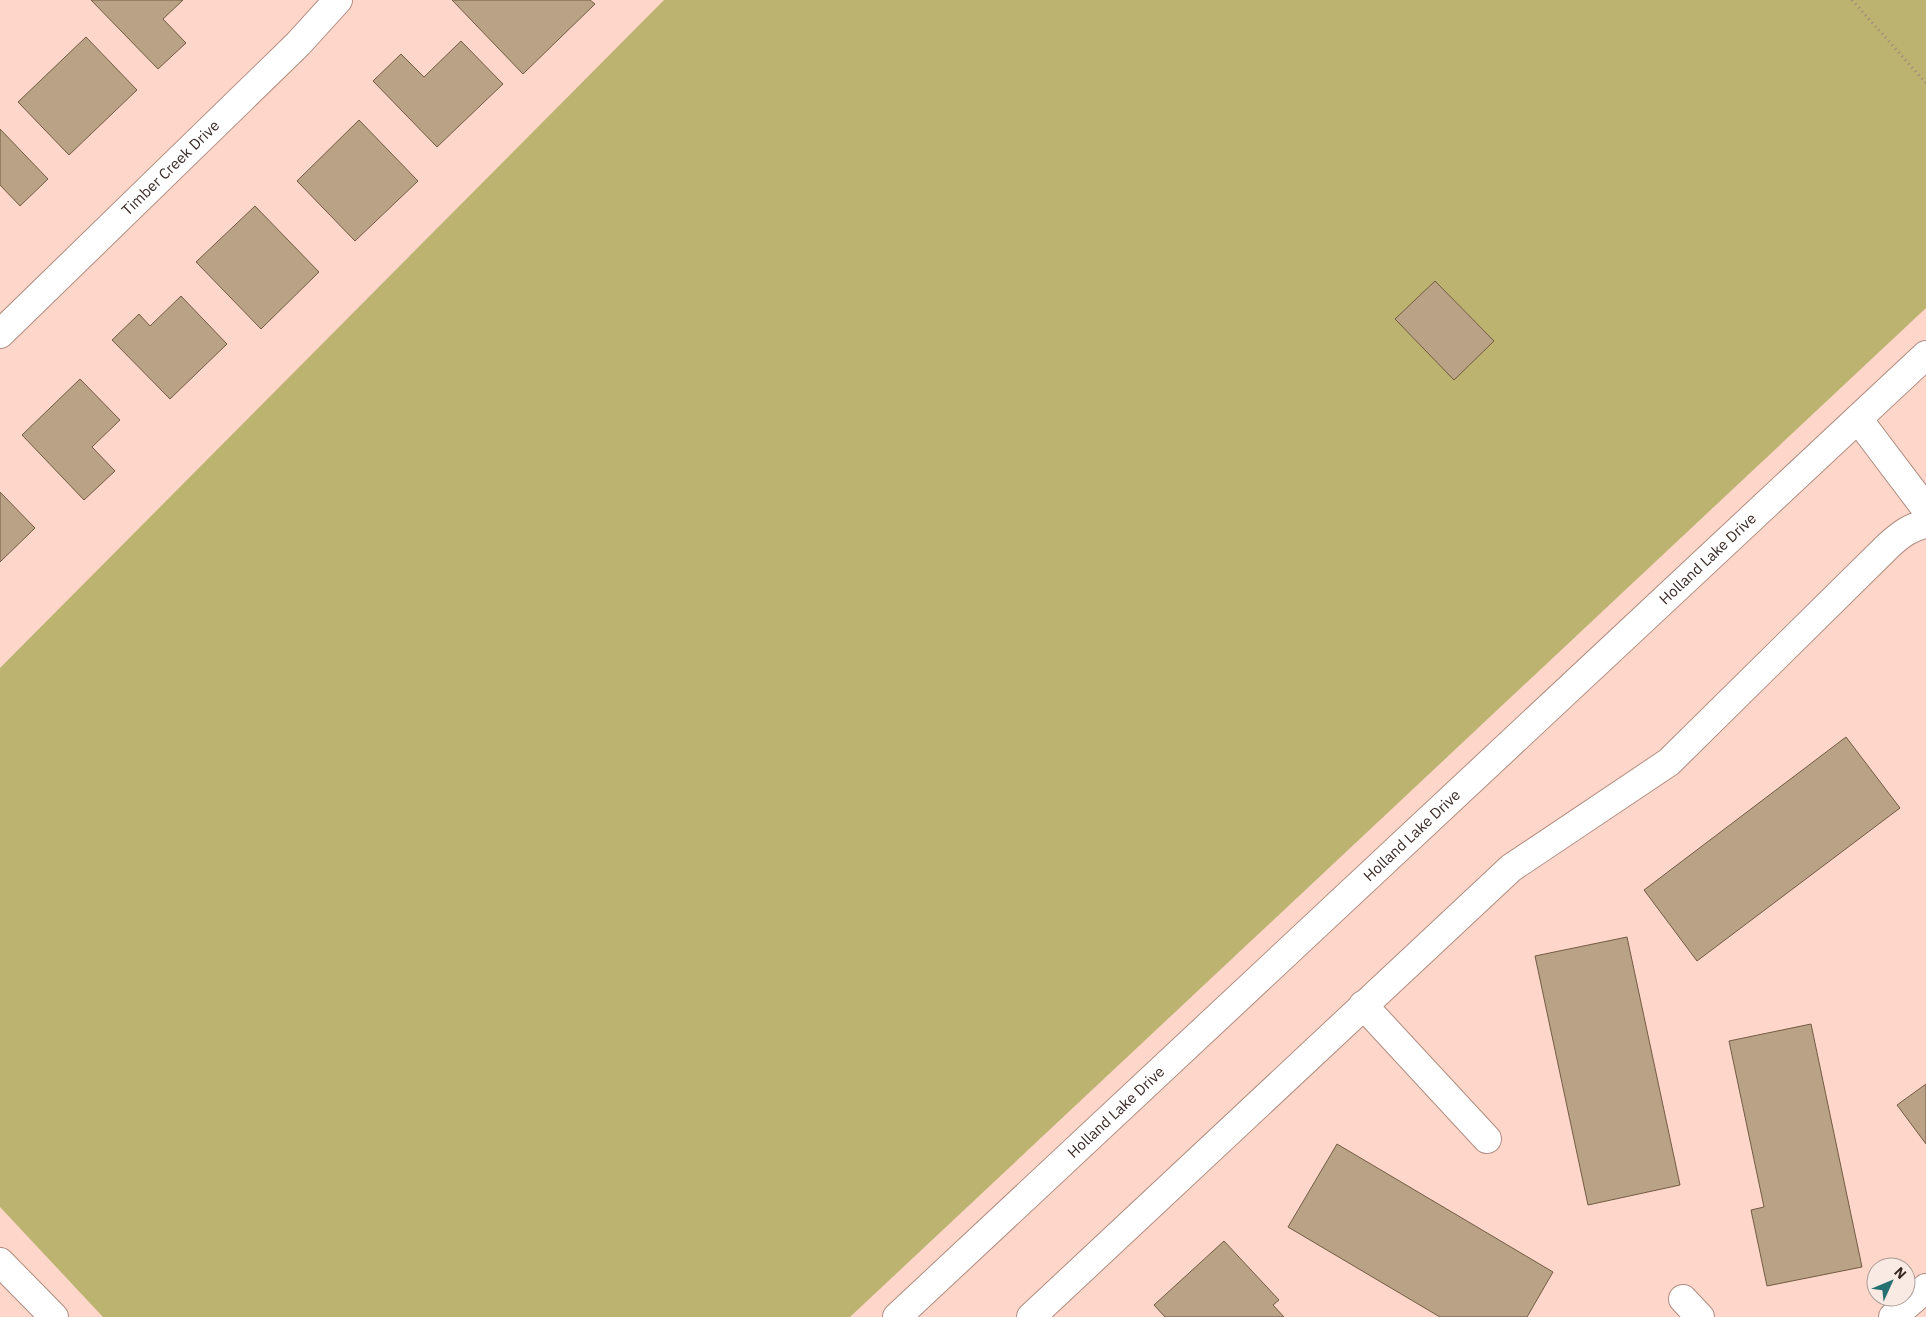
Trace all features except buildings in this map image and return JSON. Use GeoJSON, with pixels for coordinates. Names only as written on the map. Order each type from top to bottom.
{"type":"FeatureCollection","features":[{"type":"Feature","properties":{"kind":"street","name":"Timber Creek Drive"},"geometry":{"type":"LineString","coordinates":[[0,334],[298,44],[338,0]]}},
{"type":"Feature","properties":{"kind":"street","name":"Holland Lake Drive"},"geometry":{"type":"LineString","coordinates":[[897,1317],[1926,354]]}},
{"type":"Feature","properties":{"kind":"street"},"geometry":{"type":"LineString","coordinates":[[1858,419],[1926,510]]}},
{"type":"Feature","properties":{"kind":"street"},"geometry":{"type":"LineString","coordinates":[[1031,1317],[1511,868],[1669,762],[1888,546],[1905,531],[1926,524]]}},
{"type":"Feature","properties":{"kind":"street"},"geometry":{"type":"LineString","coordinates":[[1363,1005],[1487,1139]]}},
{"type":"Feature","properties":{"kind":"street"},"geometry":{"type":"LineString","coordinates":[[0,1262],[54,1317]]}},
{"type":"Feature","properties":{"kind":"street"},"geometry":{"type":"LineString","coordinates":[[1894,1317],[1926,1288]]}},
{"type":"Feature","properties":{"kind":"path"},"geometry":{"type":"LineString","coordinates":[[1852,0],[1926,83]]}},
{"type":"Feature","properties":{"kind":"shaded area"},"geometry":{"type":"Polygon","coordinates":[[[664,0],[1926,0],[1926,308],[850,1317],[103,1317],[0,1207],[0,668],[664,0]]]}}]}
